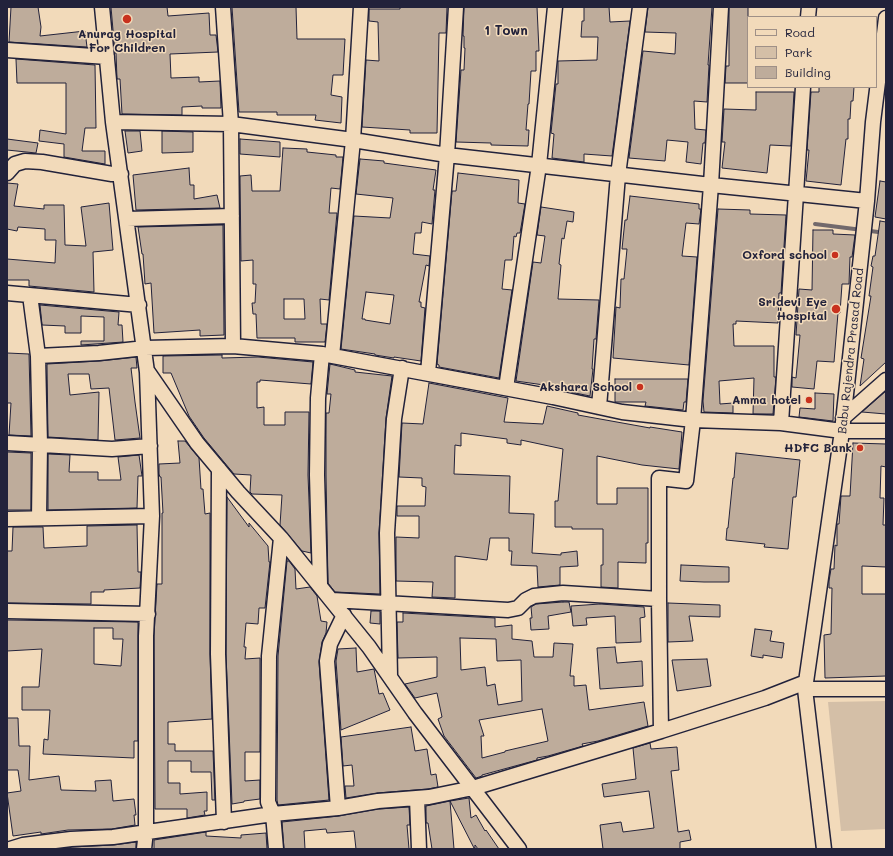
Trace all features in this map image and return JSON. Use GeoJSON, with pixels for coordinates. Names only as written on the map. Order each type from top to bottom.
{"type":"FeatureCollection","features":[{"type":"Feature","properties":{"kind":"street"},"geometry":{"type":"LineString","coordinates":[[102,7],[113,122],[148,372],[152,516],[146,636],[146,831],[144,849]]}},
{"type":"Feature","properties":{"kind":"street"},"geometry":{"type":"LineString","coordinates":[[223,7],[231,124],[233,346]]}},
{"type":"Feature","properties":{"kind":"street"},"geometry":{"type":"LineString","coordinates":[[320,584],[317,475],[318,398],[327,355],[353,140],[361,7]]}},
{"type":"Feature","properties":{"kind":"street"},"geometry":{"type":"LineString","coordinates":[[428,373],[447,155],[456,7]]}},
{"type":"Feature","properties":{"kind":"street"},"geometry":{"type":"LineString","coordinates":[[506,388],[539,165],[555,7]]}},
{"type":"Feature","properties":{"kind":"street"},"geometry":{"type":"LineString","coordinates":[[599,407],[618,175],[640,7]]}},
{"type":"Feature","properties":{"kind":"street"},"geometry":{"type":"LineString","coordinates":[[661,731],[659,599],[660,478],[686,481],[693,420],[711,185],[721,7]]}},
{"type":"Feature","properties":{"kind":"street","name":"Babu Rajendra Prasad Road"},"geometry":{"type":"LineString","coordinates":[[824,849],[805,686],[842,424],[868,201],[873,122],[886,18]]}},
{"type":"Feature","properties":{"kind":"street"},"geometry":{"type":"LineString","coordinates":[[7,50],[107,57]]}},
{"type":"Feature","properties":{"kind":"street"},"geometry":{"type":"LineString","coordinates":[[781,423],[804,88]]}},
{"type":"Feature","properties":{"kind":"street"},"geometry":{"type":"LineString","coordinates":[[113,122],[231,124],[353,140],[447,155],[618,175],[868,201]]}},
{"type":"Feature","properties":{"kind":"street"},"geometry":{"type":"LineString","coordinates":[[7,173],[15,164],[25,162],[42,162],[112,174],[121,174]]}},
{"type":"Feature","properties":{"kind":"street"},"geometry":{"type":"LineString","coordinates":[[127,219],[232,216]]}},
{"type":"Feature","properties":{"kind":"street"},"geometry":{"type":"LineString","coordinates":[[7,292],[139,304]]}},
{"type":"Feature","properties":{"kind":"street"},"geometry":{"type":"LineString","coordinates":[[30,295],[38,356],[40,446],[39,518]]}},
{"type":"Feature","properties":{"kind":"street"},"geometry":{"type":"LineString","coordinates":[[38,356],[100,353],[145,348],[233,346],[327,355],[506,388],[622,412],[693,420],[842,424],[886,432]]}},
{"type":"Feature","properties":{"kind":"street"},"geometry":{"type":"LineString","coordinates":[[390,676],[387,533],[388,498],[394,419],[402,368]]}},
{"type":"Feature","properties":{"kind":"street"},"geometry":{"type":"LineString","coordinates":[[148,372],[197,443],[238,492],[281,538],[320,584],[369,647],[416,713],[519,849]]}},
{"type":"Feature","properties":{"kind":"street"},"geometry":{"type":"LineString","coordinates":[[842,424],[886,380]]}},
{"type":"Feature","properties":{"kind":"street"},"geometry":{"type":"LineString","coordinates":[[7,443],[40,446],[112,448],[150,446]]}},
{"type":"Feature","properties":{"kind":"street"},"geometry":{"type":"LineString","coordinates":[[219,469],[218,654],[224,822]]}},
{"type":"Feature","properties":{"kind":"street"},"geometry":{"type":"LineString","coordinates":[[7,519],[152,516]]}},
{"type":"Feature","properties":{"kind":"street"},"geometry":{"type":"LineString","coordinates":[[276,849],[273,814],[268,802],[269,656],[281,538]]}},
{"type":"Feature","properties":{"kind":"street"},"geometry":{"type":"LineString","coordinates":[[332,600],[508,610],[518,608],[526,600],[534,596],[564,593],[659,599]]}},
{"type":"Feature","properties":{"kind":"street"},"geometry":{"type":"LineString","coordinates":[[7,611],[148,614]]}},
{"type":"Feature","properties":{"kind":"street"},"geometry":{"type":"LineString","coordinates":[[338,808],[326,661],[330,644],[344,615]]}},
{"type":"Feature","properties":{"kind":"street"},"geometry":{"type":"LineString","coordinates":[[10,849],[22,845],[64,840],[113,837],[146,831],[224,822],[273,814],[338,808],[378,801],[429,797],[473,788],[805,686],[886,689]]}},
{"type":"Feature","properties":{"kind":"street"},"geometry":{"type":"LineString","coordinates":[[417,798],[419,849]]}},
{"type":"Feature","properties":{"kind":"green space"},"geometry":{"type":"Polygon","coordinates":[[[886,701],[886,829],[841,831],[828,702],[886,701]]]}},
{"type":"Feature","properties":{"kind":"building"},"geometry":{"type":"Polygon","coordinates":[[[11,7],[38,7],[41,27],[40,36],[85,31],[87,47],[9,42],[11,7]]]}},
{"type":"Feature","properties":{"kind":"building"},"geometry":{"type":"Polygon","coordinates":[[[111,7],[167,7],[168,16],[209,13],[210,35],[216,35],[218,52],[170,54],[171,78],[199,77],[199,82],[220,81],[221,108],[202,108],[202,106],[182,107],[182,115],[122,114],[120,79],[117,79],[111,7]]]}},
{"type":"Feature","properties":{"kind":"building"},"geometry":{"type":"Polygon","coordinates":[[[232,7],[296,7],[297,39],[345,39],[343,75],[333,75],[331,95],[342,97],[341,123],[315,120],[316,115],[277,115],[277,112],[239,112],[232,7]]]}},
{"type":"Feature","properties":{"kind":"building"},"geometry":{"type":"Polygon","coordinates":[[[400,7],[447,7],[446,33],[439,33],[437,133],[410,133],[410,130],[362,127],[366,60],[379,61],[378,22],[369,21],[369,9],[400,9],[400,7]]]}},
{"type":"Feature","properties":{"kind":"building"},"geometry":{"type":"Polygon","coordinates":[[[464,7],[537,7],[539,51],[536,51],[536,71],[531,71],[526,130],[529,130],[528,146],[456,142],[461,70],[464,70],[464,7]]]}},
{"type":"Feature","properties":{"kind":"building"},"geometry":{"type":"Polygon","coordinates":[[[584,7],[609,7],[610,22],[630,21],[612,156],[584,154],[584,162],[552,158],[554,134],[551,133],[556,84],[558,84],[558,61],[597,60],[598,37],[581,37],[582,21],[584,21],[584,7]]]}},
{"type":"Feature","properties":{"kind":"building"},"geometry":{"type":"Polygon","coordinates":[[[648,7],[712,7],[707,102],[694,101],[695,129],[706,130],[701,164],[686,162],[688,142],[667,140],[665,161],[629,158],[643,51],[675,54],[676,33],[645,32],[648,7]]]}},
{"type":"Feature","properties":{"kind":"building"},"geometry":{"type":"Polygon","coordinates":[[[729,7],[748,7],[747,83],[725,83],[726,66],[729,66],[729,7]]]}},
{"type":"Feature","properties":{"kind":"building"},"geometry":{"type":"Polygon","coordinates":[[[16,59],[95,65],[96,128],[85,128],[82,151],[105,151],[105,164],[64,157],[64,144],[39,141],[40,130],[66,134],[66,83],[17,83],[16,59]]]}},
{"type":"Feature","properties":{"kind":"building"},"geometry":{"type":"Polygon","coordinates":[[[819,88],[854,88],[853,101],[851,101],[850,119],[848,119],[848,139],[846,139],[841,185],[806,181],[809,150],[807,150],[811,92],[819,92],[819,88]]]}},
{"type":"Feature","properties":{"kind":"building"},"geometry":{"type":"Polygon","coordinates":[[[756,92],[794,92],[791,146],[770,145],[767,173],[722,168],[725,142],[722,142],[724,109],[756,110],[756,92]]]}},
{"type":"Feature","properties":{"kind":"building"},"geometry":{"type":"Polygon","coordinates":[[[125,131],[140,131],[142,151],[128,153],[125,131]]]}},
{"type":"Feature","properties":{"kind":"building"},"geometry":{"type":"Polygon","coordinates":[[[162,131],[193,132],[193,152],[162,153],[162,131]]]}},
{"type":"Feature","properties":{"kind":"building"},"geometry":{"type":"Polygon","coordinates":[[[7,139],[38,143],[36,153],[7,150],[7,139]]]}},
{"type":"Feature","properties":{"kind":"building"},"geometry":{"type":"Polygon","coordinates":[[[240,139],[280,142],[280,157],[240,154],[240,139]]]}},
{"type":"Feature","properties":{"kind":"building"},"geometry":{"type":"Polygon","coordinates":[[[283,148],[307,149],[307,152],[343,157],[340,189],[331,188],[329,213],[337,213],[329,300],[320,299],[321,324],[327,324],[325,342],[295,342],[295,338],[257,338],[256,314],[253,314],[252,303],[255,303],[256,284],[253,284],[253,260],[241,261],[240,176],[251,175],[252,191],[280,191],[283,148]],[[284,299],[284,319],[305,319],[304,299],[284,299]]]}},
{"type":"Feature","properties":{"kind":"building"},"geometry":{"type":"Polygon","coordinates":[[[360,159],[384,161],[384,163],[436,170],[433,190],[435,190],[432,224],[422,222],[421,233],[415,233],[413,254],[430,256],[429,266],[426,265],[419,302],[421,302],[421,307],[425,308],[421,361],[341,349],[354,216],[390,218],[393,198],[356,194],[360,159]],[[366,292],[362,319],[390,324],[394,295],[366,292]]]}},
{"type":"Feature","properties":{"kind":"building"},"geometry":{"type":"Polygon","coordinates":[[[189,168],[190,185],[194,185],[194,199],[217,195],[220,208],[136,210],[133,175],[189,168]]]}},
{"type":"Feature","properties":{"kind":"building"},"geometry":{"type":"Polygon","coordinates":[[[458,173],[519,180],[518,203],[525,204],[520,233],[517,233],[516,237],[514,236],[512,260],[505,260],[502,289],[512,290],[499,378],[439,367],[437,364],[452,191],[456,191],[458,173]]]}},
{"type":"Feature","properties":{"kind":"building"},"geometry":{"type":"Polygon","coordinates":[[[880,181],[886,182],[886,219],[875,217],[880,181]]]}},
{"type":"Feature","properties":{"kind":"building"},"geometry":{"type":"Polygon","coordinates":[[[7,183],[18,184],[14,206],[44,209],[44,205],[64,205],[65,245],[86,246],[81,207],[109,203],[113,250],[93,252],[94,292],[29,286],[29,280],[7,280],[7,259],[55,263],[56,240],[45,240],[45,229],[18,227],[17,231],[7,229],[7,183]]]}},
{"type":"Feature","properties":{"kind":"building"},"geometry":{"type":"Polygon","coordinates":[[[630,196],[699,204],[699,209],[701,209],[699,224],[686,223],[682,256],[697,257],[689,365],[613,358],[616,307],[620,308],[621,279],[624,279],[627,249],[622,249],[625,220],[627,220],[630,196]]]}},
{"type":"Feature","properties":{"kind":"building"},"geometry":{"type":"Polygon","coordinates":[[[541,207],[574,212],[573,222],[567,221],[564,239],[562,238],[559,264],[561,265],[558,299],[599,300],[596,339],[594,339],[590,396],[551,388],[551,386],[516,381],[533,262],[541,263],[545,236],[537,235],[541,207]]]}},
{"type":"Feature","properties":{"kind":"building"},"geometry":{"type":"Polygon","coordinates":[[[718,209],[750,210],[750,214],[786,215],[781,293],[779,293],[778,323],[736,321],[736,324],[733,324],[734,346],[774,346],[774,377],[776,377],[773,414],[753,414],[754,378],[719,381],[720,404],[733,403],[733,413],[704,412],[703,401],[718,209]]]}},
{"type":"Feature","properties":{"kind":"building"},"geometry":{"type":"Polygon","coordinates":[[[880,221],[886,222],[886,362],[860,386],[864,359],[861,358],[871,296],[869,296],[873,267],[871,266],[873,256],[875,256],[880,221]]]}},
{"type":"Feature","properties":{"kind":"building"},"geometry":{"type":"Polygon","coordinates":[[[223,225],[224,335],[200,336],[200,330],[154,333],[151,283],[145,284],[143,254],[138,227],[223,225]]]}},
{"type":"Feature","properties":{"kind":"building"},"geometry":{"type":"Polygon","coordinates":[[[813,230],[833,230],[833,234],[855,235],[852,257],[850,257],[849,284],[842,284],[834,362],[817,361],[814,389],[792,387],[792,377],[796,378],[800,335],[796,335],[799,289],[812,290],[813,230]]]}},
{"type":"Feature","properties":{"kind":"building"},"geometry":{"type":"Polygon","coordinates":[[[40,305],[119,312],[118,325],[122,325],[123,342],[81,345],[81,341],[104,341],[104,317],[81,316],[81,333],[65,333],[65,326],[42,325],[40,305]]]}},
{"type":"Feature","properties":{"kind":"building"},"geometry":{"type":"Polygon","coordinates":[[[7,353],[29,354],[31,436],[9,435],[11,403],[7,403],[7,353]]]}},
{"type":"Feature","properties":{"kind":"building"},"geometry":{"type":"Polygon","coordinates":[[[222,355],[222,358],[258,357],[313,362],[311,384],[260,380],[260,382],[257,382],[257,408],[264,407],[264,425],[285,425],[285,412],[309,412],[308,475],[311,553],[302,551],[280,525],[282,495],[252,494],[250,492],[251,475],[234,474],[204,438],[189,416],[171,373],[163,373],[163,356],[222,355]]]}},
{"type":"Feature","properties":{"kind":"building"},"geometry":{"type":"Polygon","coordinates":[[[136,357],[137,368],[131,368],[140,438],[115,440],[109,388],[91,389],[89,374],[68,374],[70,395],[99,392],[98,440],[48,437],[47,364],[136,357]]]}},
{"type":"Feature","properties":{"kind":"building"},"geometry":{"type":"Polygon","coordinates":[[[330,364],[355,370],[355,372],[392,376],[386,418],[379,533],[380,594],[335,592],[328,583],[326,413],[329,413],[331,394],[327,394],[330,364]]]}},
{"type":"Feature","properties":{"kind":"building"},"geometry":{"type":"Polygon","coordinates":[[[615,379],[688,379],[686,402],[684,402],[683,410],[645,406],[646,402],[615,402],[615,379]]]}},
{"type":"Feature","properties":{"kind":"building"},"geometry":{"type":"Polygon","coordinates":[[[429,383],[508,398],[504,422],[543,424],[547,406],[578,413],[578,415],[650,428],[682,432],[679,469],[642,465],[597,456],[597,504],[617,504],[617,488],[648,488],[648,543],[646,543],[646,563],[618,562],[618,588],[601,587],[601,565],[603,565],[603,529],[572,529],[572,527],[555,527],[555,501],[558,501],[563,449],[521,440],[521,445],[507,443],[507,439],[461,433],[461,446],[455,445],[454,474],[510,476],[509,513],[534,514],[532,553],[561,555],[561,553],[577,551],[578,566],[560,567],[560,585],[538,587],[537,566],[511,565],[512,551],[509,551],[509,538],[490,538],[487,560],[455,556],[455,598],[432,597],[433,582],[396,581],[396,537],[419,538],[419,516],[397,516],[397,506],[425,506],[426,487],[422,486],[422,478],[399,477],[402,423],[423,424],[429,383]]]}},
{"type":"Feature","properties":{"kind":"building"},"geometry":{"type":"Polygon","coordinates":[[[886,391],[886,414],[862,412],[886,391]]]}},
{"type":"Feature","properties":{"kind":"building"},"geometry":{"type":"Polygon","coordinates":[[[815,393],[834,394],[833,421],[799,417],[800,408],[815,409],[815,393]]]}},
{"type":"Feature","properties":{"kind":"building"},"geometry":{"type":"Polygon","coordinates":[[[178,441],[185,441],[199,458],[201,489],[203,489],[205,514],[210,513],[210,654],[212,719],[168,722],[168,744],[175,744],[175,751],[213,751],[215,800],[212,800],[211,772],[191,772],[191,761],[168,761],[168,783],[180,783],[180,794],[207,792],[207,811],[204,811],[205,815],[187,818],[187,809],[155,809],[154,636],[157,584],[162,584],[163,513],[159,464],[180,463],[178,441]]]}},
{"type":"Feature","properties":{"kind":"building"},"geometry":{"type":"Polygon","coordinates":[[[853,443],[886,444],[886,467],[881,466],[880,498],[884,498],[883,525],[886,525],[886,567],[862,566],[862,594],[886,594],[886,676],[825,678],[824,635],[831,634],[832,588],[829,588],[829,581],[831,569],[834,569],[835,545],[837,546],[837,524],[839,524],[841,496],[850,496],[853,443]]]}},
{"type":"Feature","properties":{"kind":"building"},"geometry":{"type":"Polygon","coordinates":[[[7,452],[31,453],[31,510],[7,510],[7,452]]]}},
{"type":"Feature","properties":{"kind":"building"},"geometry":{"type":"Polygon","coordinates":[[[736,453],[800,460],[796,497],[793,497],[788,549],[764,547],[765,544],[726,540],[736,453]]]}},
{"type":"Feature","properties":{"kind":"building"},"geometry":{"type":"Polygon","coordinates":[[[48,454],[70,455],[69,472],[98,472],[98,480],[121,480],[118,457],[139,455],[142,476],[138,476],[137,508],[48,510],[48,454]]]}},
{"type":"Feature","properties":{"kind":"building"},"geometry":{"type":"Polygon","coordinates":[[[227,497],[249,527],[249,523],[268,546],[270,562],[265,608],[259,608],[258,624],[246,623],[244,647],[246,647],[245,659],[260,658],[260,752],[245,752],[245,781],[260,780],[260,799],[232,804],[226,654],[227,497]]]}},
{"type":"Feature","properties":{"kind":"building"},"geometry":{"type":"Polygon","coordinates":[[[137,525],[138,572],[141,572],[140,588],[91,592],[91,604],[7,603],[7,551],[12,551],[13,527],[43,527],[44,548],[87,546],[87,526],[137,525]]]}},
{"type":"Feature","properties":{"kind":"building"},"geometry":{"type":"Polygon","coordinates":[[[287,561],[289,561],[295,569],[296,589],[310,587],[317,596],[321,621],[327,622],[319,662],[329,800],[278,805],[278,656],[287,561]]]}},
{"type":"Feature","properties":{"kind":"building"},"geometry":{"type":"Polygon","coordinates":[[[681,565],[729,567],[729,582],[680,581],[681,565]]]}},
{"type":"Feature","properties":{"kind":"building"},"geometry":{"type":"Polygon","coordinates":[[[569,602],[571,612],[548,616],[549,629],[531,630],[531,607],[536,604],[569,602]]]}},
{"type":"Feature","properties":{"kind":"building"},"geometry":{"type":"Polygon","coordinates":[[[668,603],[720,605],[720,617],[689,616],[693,641],[668,642],[668,603]]]}},
{"type":"Feature","properties":{"kind":"building"},"geometry":{"type":"Polygon","coordinates":[[[600,604],[644,607],[645,617],[640,618],[641,642],[616,643],[615,616],[586,618],[587,625],[573,626],[571,606],[600,604]]]}},
{"type":"Feature","properties":{"kind":"building"},"geometry":{"type":"Polygon","coordinates":[[[371,611],[380,611],[380,624],[370,623],[371,611]]]}},
{"type":"Feature","properties":{"kind":"building"},"geometry":{"type":"Polygon","coordinates":[[[403,613],[495,618],[495,627],[512,625],[512,639],[532,641],[534,657],[553,657],[554,643],[573,644],[570,676],[574,676],[574,686],[586,685],[589,710],[644,702],[648,726],[598,741],[582,744],[583,746],[537,758],[537,760],[476,778],[444,736],[438,719],[442,717],[437,693],[415,698],[405,684],[437,677],[437,657],[398,658],[397,622],[403,622],[403,613]],[[460,638],[461,670],[485,667],[487,686],[495,684],[498,705],[522,701],[521,660],[497,661],[496,639],[460,638]],[[542,709],[479,720],[484,736],[481,736],[482,758],[548,741],[542,709]]]}},
{"type":"Feature","properties":{"kind":"building"},"geometry":{"type":"Polygon","coordinates":[[[7,620],[138,622],[138,741],[134,741],[134,758],[43,754],[44,739],[48,740],[50,710],[22,710],[22,687],[39,687],[42,649],[7,651],[7,620]],[[94,628],[94,664],[121,666],[123,639],[113,639],[113,628],[94,628]]]}},
{"type":"Feature","properties":{"kind":"building"},"geometry":{"type":"Polygon","coordinates":[[[755,629],[772,631],[770,641],[784,643],[782,658],[763,655],[763,658],[751,656],[755,629]]]}},
{"type":"Feature","properties":{"kind":"building"},"geometry":{"type":"Polygon","coordinates":[[[615,647],[617,663],[642,661],[643,686],[600,689],[597,648],[615,647]]]}},
{"type":"Feature","properties":{"kind":"building"},"geometry":{"type":"Polygon","coordinates":[[[356,648],[357,672],[374,669],[379,694],[383,693],[390,710],[341,730],[336,661],[338,649],[356,648]]]}},
{"type":"Feature","properties":{"kind":"building"},"geometry":{"type":"Polygon","coordinates":[[[707,659],[711,686],[677,691],[672,660],[707,659]]]}},
{"type":"Feature","properties":{"kind":"building"},"geometry":{"type":"Polygon","coordinates":[[[7,718],[18,718],[19,746],[30,746],[29,780],[59,776],[61,790],[96,791],[95,781],[111,780],[113,801],[134,799],[136,815],[134,815],[135,825],[112,829],[68,830],[13,836],[7,793],[21,791],[18,770],[7,770],[7,718]]]}},
{"type":"Feature","properties":{"kind":"building"},"geometry":{"type":"Polygon","coordinates":[[[411,727],[415,751],[427,749],[431,775],[436,774],[438,787],[377,793],[346,798],[345,786],[354,786],[352,765],[343,766],[341,737],[411,727]]]}},
{"type":"Feature","properties":{"kind":"building"},"geometry":{"type":"Polygon","coordinates":[[[650,743],[651,749],[677,747],[679,770],[671,771],[678,832],[689,830],[691,840],[680,842],[680,849],[603,849],[600,825],[621,822],[623,832],[654,828],[649,791],[604,797],[602,784],[636,779],[633,748],[650,743]]]}},
{"type":"Feature","properties":{"kind":"building"},"geometry":{"type":"Polygon","coordinates":[[[469,798],[471,818],[476,815],[485,831],[486,830],[499,849],[478,849],[475,845],[474,848],[450,801],[469,798]]]}},
{"type":"Feature","properties":{"kind":"building"},"geometry":{"type":"Polygon","coordinates":[[[450,801],[454,849],[432,849],[428,823],[426,823],[426,806],[450,801]]]}},
{"type":"Feature","properties":{"kind":"building"},"geometry":{"type":"Polygon","coordinates":[[[409,807],[410,825],[407,825],[409,849],[356,849],[354,831],[327,833],[326,829],[304,831],[305,849],[284,849],[282,822],[339,816],[379,809],[409,807]]]}},
{"type":"Feature","properties":{"kind":"building"},"geometry":{"type":"Polygon","coordinates":[[[206,832],[206,836],[241,838],[241,835],[266,833],[267,849],[154,849],[154,840],[206,832]]]}},
{"type":"Feature","properties":{"kind":"building"},"geometry":{"type":"Polygon","coordinates":[[[136,842],[136,849],[65,849],[72,847],[136,842]]]}},
{"type":"Feature","properties":{"kind":"waterway"},"geometry":{"type":"LineString","coordinates":[[815,224],[886,233]]}},
{"type":"Feature","properties":{"kind":"place","name":"Anurag Hospital For Children"},"geometry":{"type":"Point","coordinates":[127,19]}},
{"type":"Feature","properties":{"kind":"place","name":"Oxford school"},"geometry":{"type":"Point","coordinates":[835,255]}},
{"type":"Feature","properties":{"kind":"place","name":"Sridevi Eye Hospital"},"geometry":{"type":"Point","coordinates":[836,309]}},
{"type":"Feature","properties":{"kind":"place","name":"Akshara School"},"geometry":{"type":"Point","coordinates":[640,387]}},
{"type":"Feature","properties":{"kind":"place","name":"Amma hotel"},"geometry":{"type":"Point","coordinates":[809,400]}},
{"type":"Feature","properties":{"kind":"place","name":"HDFC Bank"},"geometry":{"type":"Point","coordinates":[860,448]}},
{"type":"Feature","properties":{"kind":"district","name":"1 Town"},"geometry":{"type":"Point","coordinates":[506,31]}}]}
